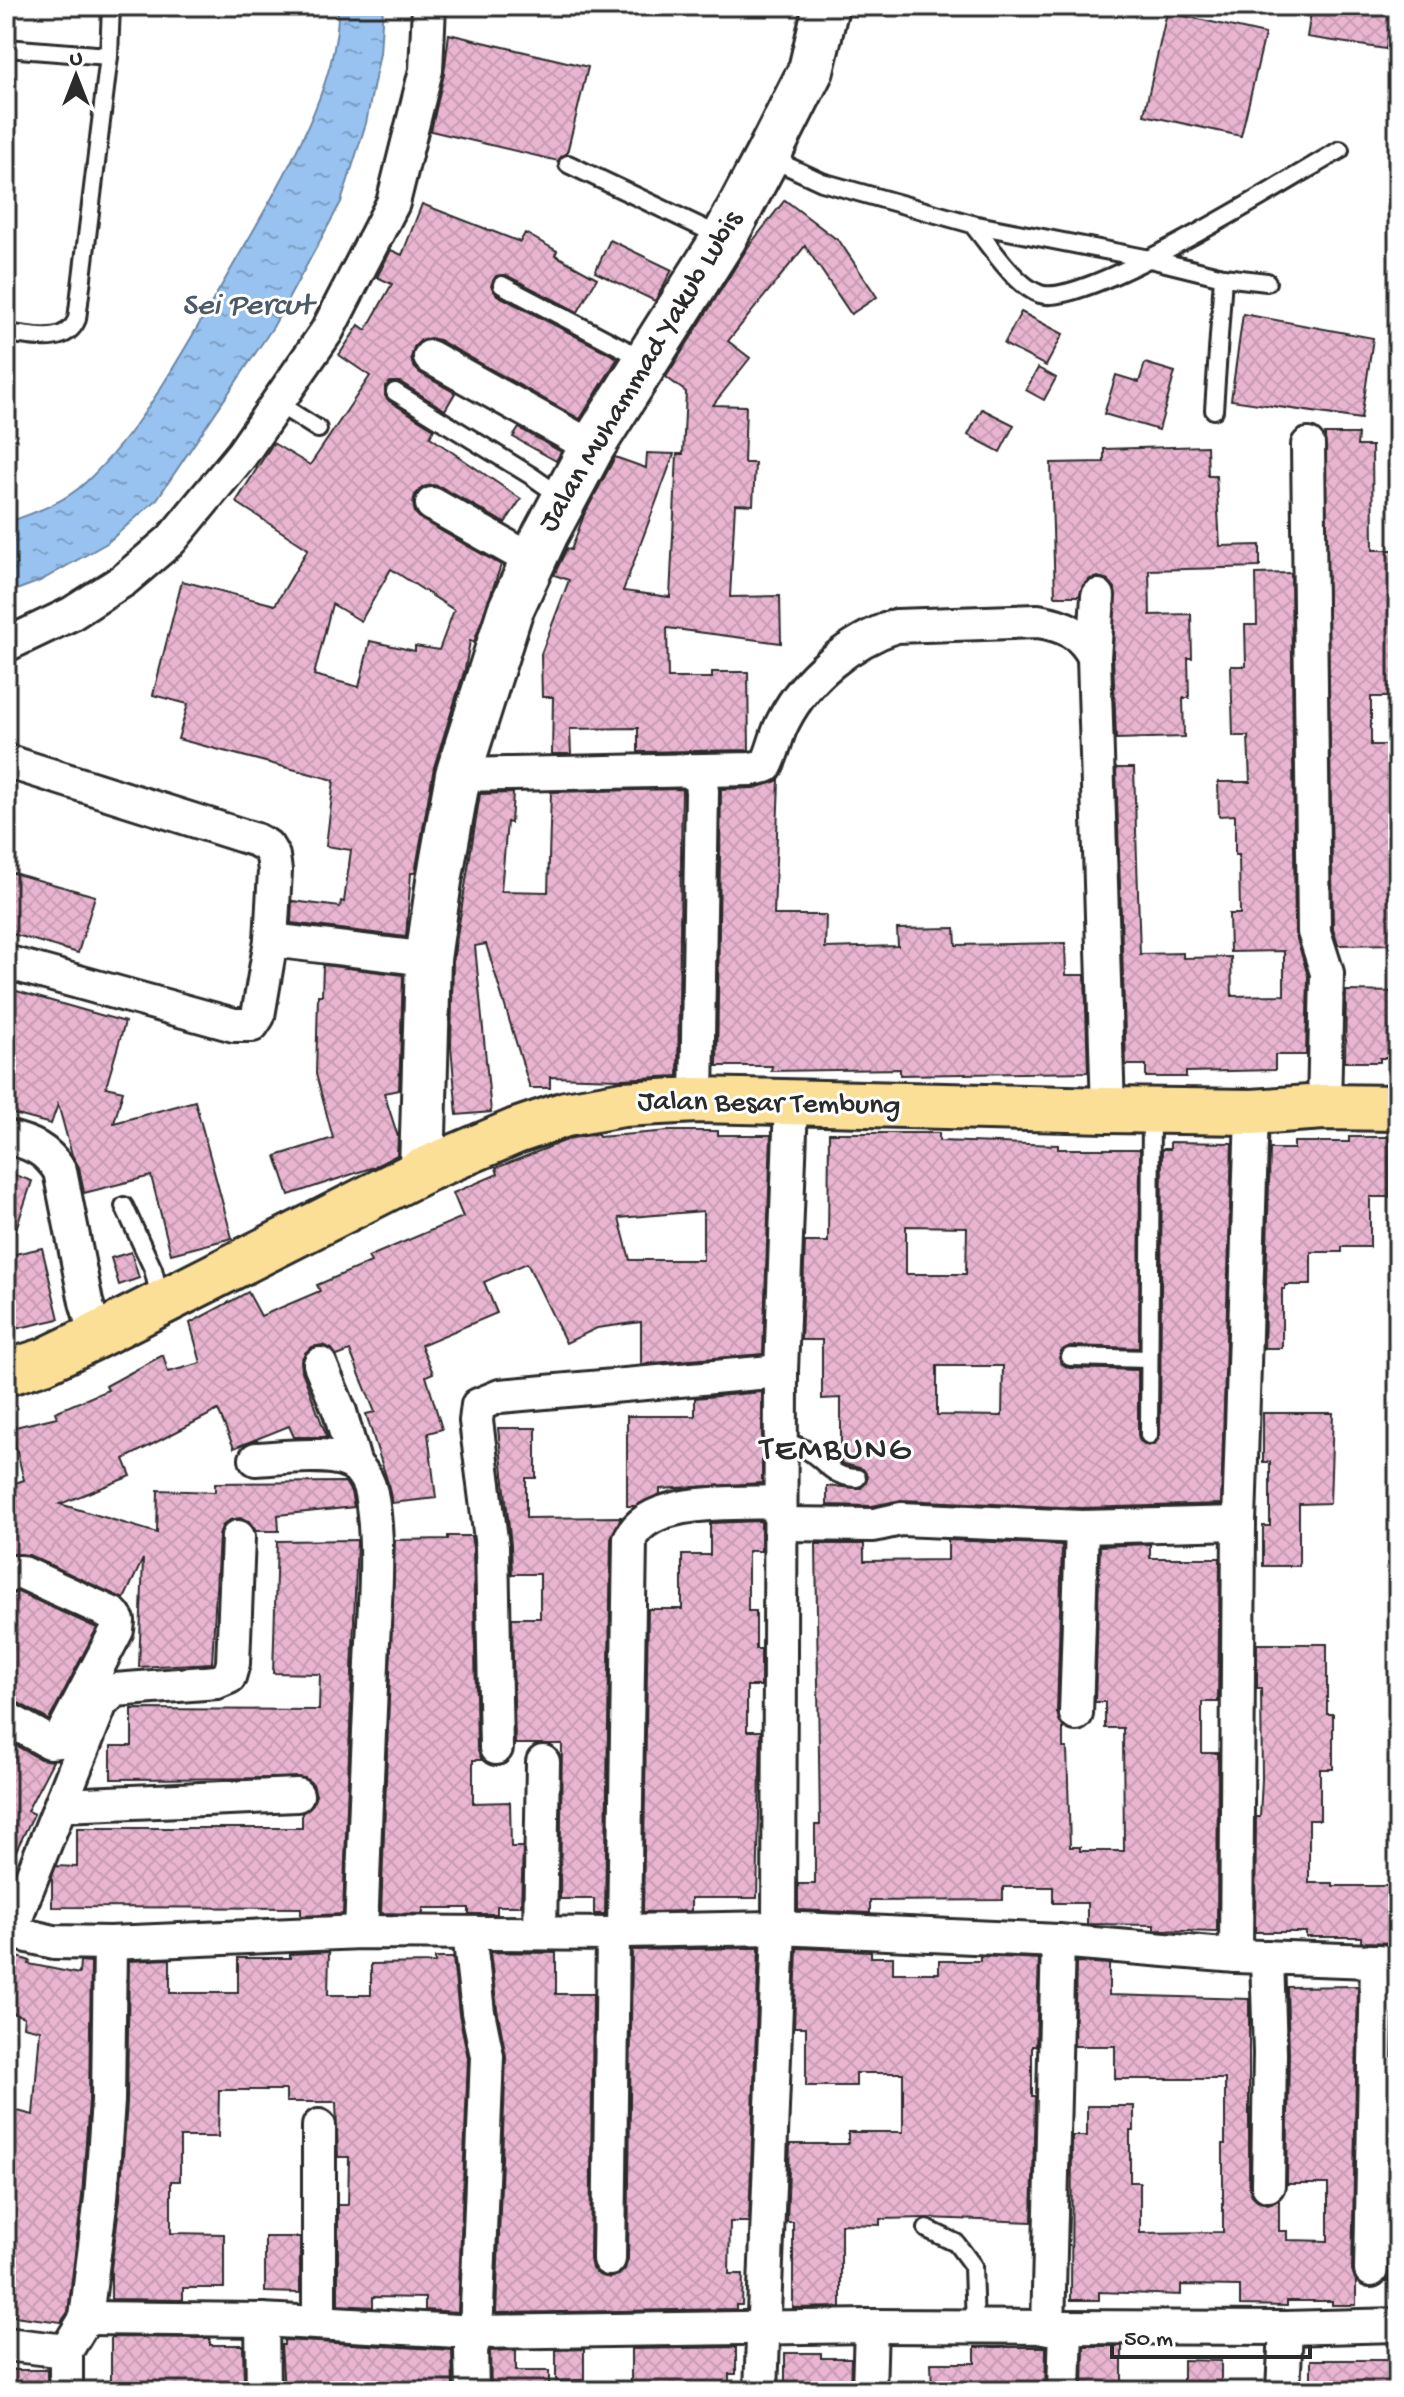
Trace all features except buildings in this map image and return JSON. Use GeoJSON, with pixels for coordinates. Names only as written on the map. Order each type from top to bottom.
{"type":"FeatureCollection","features":[{"type":"Feature","properties":{"kind":"highway","name":"Jalan Besar Tembung"},"geometry":{"type":"LineString","coordinates":[[6,1373],[44,1361],[96,1336],[422,1171],[516,1131],[566,1114],[623,1104],[697,1100],[1252,1112],[1324,1107],[1398,1108]]}},
{"type":"Feature","properties":{"kind":"main road","name":"Jalan Muhammad Yakub Lubis"},"geometry":{"type":"LineString","coordinates":[[422,1171],[428,959],[458,775],[510,611],[592,447],[724,238],[767,157],[811,70],[826,6]]}},
{"type":"Feature","properties":{"kind":"street"},"geometry":{"type":"LineString","coordinates":[[6,645],[71,614],[124,580],[171,540],[242,454],[327,331],[393,203],[426,70],[429,6]]}},
{"type":"Feature","properties":{"kind":"street"},"geometry":{"type":"LineString","coordinates":[[430,357],[592,447]]}},
{"type":"Feature","properties":{"kind":"street"},"geometry":{"type":"LineString","coordinates":[[1308,445],[1314,932],[1327,973],[1324,1107]]}},
{"type":"Feature","properties":{"kind":"street"},"geometry":{"type":"LineString","coordinates":[[432,504],[533,561]]}},
{"type":"Feature","properties":{"kind":"street"},"geometry":{"type":"LineString","coordinates":[[1098,596],[1094,657],[1108,1110]]}},
{"type":"Feature","properties":{"kind":"street"},"geometry":{"type":"LineString","coordinates":[[458,775],[751,769],[766,766],[782,723],[808,687],[853,645],[874,633],[896,626],[972,622],[1059,624],[1088,643],[1094,657]]}},
{"type":"Feature","properties":{"kind":"street"},"geometry":{"type":"LineString","coordinates":[[6,761],[256,840],[267,846],[273,856],[275,871],[271,940],[258,1016],[252,1025],[240,1027],[6,962]]}},
{"type":"Feature","properties":{"kind":"street"},"geometry":{"type":"LineString","coordinates":[[688,770],[700,779],[702,791],[697,1100]]}},
{"type":"Feature","properties":{"kind":"street"},"geometry":{"type":"LineString","coordinates":[[271,940],[428,959]]}},
{"type":"Feature","properties":{"kind":"street"},"geometry":{"type":"LineString","coordinates":[[761,2391],[779,1928],[781,1371],[791,1104]]}},
{"type":"Feature","properties":{"kind":"street"},"geometry":{"type":"LineString","coordinates":[[1252,1112],[1239,1523],[1251,1957],[1270,2053],[1268,2185]]}},
{"type":"Feature","properties":{"kind":"street"},"geometry":{"type":"LineString","coordinates":[[6,1137],[41,1148],[51,1156],[60,1171],[86,1302],[96,1336]]}},
{"type":"Feature","properties":{"kind":"street"},"geometry":{"type":"LineString","coordinates":[[320,1364],[340,1412],[355,1465]]}},
{"type":"Feature","properties":{"kind":"street"},"geometry":{"type":"LineString","coordinates":[[496,1748],[492,1547],[476,1421],[478,1405],[500,1396],[781,1371]]}},
{"type":"Feature","properties":{"kind":"street"},"geometry":{"type":"LineString","coordinates":[[256,1459],[335,1457],[355,1465],[365,1476],[370,1491],[375,1558],[361,1932]]}},
{"type":"Feature","properties":{"kind":"street"},"geometry":{"type":"LineString","coordinates":[[609,2259],[630,1539],[635,1527],[648,1517],[671,1508],[781,1513],[842,1527],[901,1519],[1082,1527],[1239,1523]]}},
{"type":"Feature","properties":{"kind":"street"},"geometry":{"type":"LineString","coordinates":[[1076,1714],[1082,1527]]}},
{"type":"Feature","properties":{"kind":"street"},"geometry":{"type":"LineString","coordinates":[[238,1537],[233,1663],[229,1677],[217,1682],[115,1690],[107,1696],[97,1710],[9,1933],[54,1942],[110,1943],[361,1932],[540,1933],[779,1928],[1058,1941],[1251,1957],[1388,1962],[1371,2270]]}},
{"type":"Feature","properties":{"kind":"street"},"geometry":{"type":"LineString","coordinates":[[6,1577],[12,1572],[21,1572],[113,1614],[118,1621],[117,1630],[59,1741],[49,1742],[6,1718]]}},
{"type":"Feature","properties":{"kind":"street"},"geometry":{"type":"LineString","coordinates":[[540,1933],[543,1762]]}},
{"type":"Feature","properties":{"kind":"street"},"geometry":{"type":"LineString","coordinates":[[62,1805],[297,1795]]}},
{"type":"Feature","properties":{"kind":"street"},"geometry":{"type":"LineString","coordinates":[[469,1933],[478,2012],[487,2056],[476,2332],[471,2350],[472,2391]]}},
{"type":"Feature","properties":{"kind":"street"},"geometry":{"type":"LineString","coordinates":[[1058,1941],[1057,2328],[1064,2391]]}},
{"type":"Feature","properties":{"kind":"street"},"geometry":{"type":"LineString","coordinates":[[66,2391],[66,2351],[86,2318],[101,2198],[108,2101],[110,1943]]}},
{"type":"Feature","properties":{"kind":"street"},"geometry":{"type":"LineString","coordinates":[[319,2126],[319,2322]]}},
{"type":"Feature","properties":{"kind":"street"},"geometry":{"type":"LineString","coordinates":[[86,2318],[319,2322],[476,2332],[871,2326],[1286,2328],[1398,2325]]}},
{"type":"Feature","properties":{"kind":"street"},"geometry":{"type":"LineString","coordinates":[[262,2320],[263,2391]]}},
{"type":"Feature","properties":{"kind":"street"},"geometry":{"type":"LineString","coordinates":[[869,2391],[871,2326]]}},
{"type":"Feature","properties":{"kind":"street"},"geometry":{"type":"LineString","coordinates":[[1283,2391],[1286,2328]]}},
{"type":"Feature","properties":{"kind":"street"},"geometry":{"type":"LineString","coordinates":[[6,2344],[66,2351]]}},
{"type":"Feature","properties":{"kind":"lane"},"geometry":{"type":"LineString","coordinates":[[6,333],[58,337],[74,327],[77,319],[109,56],[111,6]]}},
{"type":"Feature","properties":{"kind":"lane"},"geometry":{"type":"LineString","coordinates":[[6,48],[109,56]]}},
{"type":"Feature","properties":{"kind":"lane"},"geometry":{"type":"LineString","coordinates":[[972,224],[1015,276],[1040,295],[1073,293],[1150,259],[1340,150]]}},
{"type":"Feature","properties":{"kind":"lane"},"geometry":{"type":"LineString","coordinates":[[767,157],[822,182],[972,224],[1150,259],[1223,277],[1267,282]]}},
{"type":"Feature","properties":{"kind":"lane"},"geometry":{"type":"LineString","coordinates":[[568,164],[724,238]]}},
{"type":"Feature","properties":{"kind":"lane"},"geometry":{"type":"LineString","coordinates":[[1214,410],[1223,277]]}},
{"type":"Feature","properties":{"kind":"lane"},"geometry":{"type":"LineString","coordinates":[[502,285],[648,361]]}},
{"type":"Feature","properties":{"kind":"lane"},"geometry":{"type":"LineString","coordinates":[[395,392],[564,499]]}},
{"type":"Feature","properties":{"kind":"lane"},"geometry":{"type":"LineString","coordinates":[[277,403],[318,429]]}},
{"type":"Feature","properties":{"kind":"lane"},"geometry":{"type":"LineString","coordinates":[[1149,1435],[1151,1110]]}},
{"type":"Feature","properties":{"kind":"lane"},"geometry":{"type":"LineString","coordinates":[[124,1206],[153,1269],[161,1304]]}},
{"type":"Feature","properties":{"kind":"lane"},"geometry":{"type":"LineString","coordinates":[[1070,1357],[1149,1359]]}},
{"type":"Feature","properties":{"kind":"lane"},"geometry":{"type":"LineString","coordinates":[[780,1440],[805,1449],[844,1478],[857,1478]]}},
{"type":"Feature","properties":{"kind":"lane"},"geometry":{"type":"LineString","coordinates":[[927,2229],[956,2243],[973,2266],[975,2327]]}},
{"type":"Feature","properties":{"kind":"water","name":"Sei Percut"},"geometry":{"type":"Polygon","coordinates":[[[338,6],[383,6],[380,53],[366,123],[341,202],[273,327],[157,499],[107,543],[40,581],[6,594],[6,523],[68,496],[86,482],[126,437],[193,335],[279,186],[314,112],[327,75],[336,40],[338,6]]]}},
{"type":"Feature","properties":{"kind":"district","name":"TEMBUNG"},"geometry":{"type":"Point","coordinates":[836,1452]}}]}
